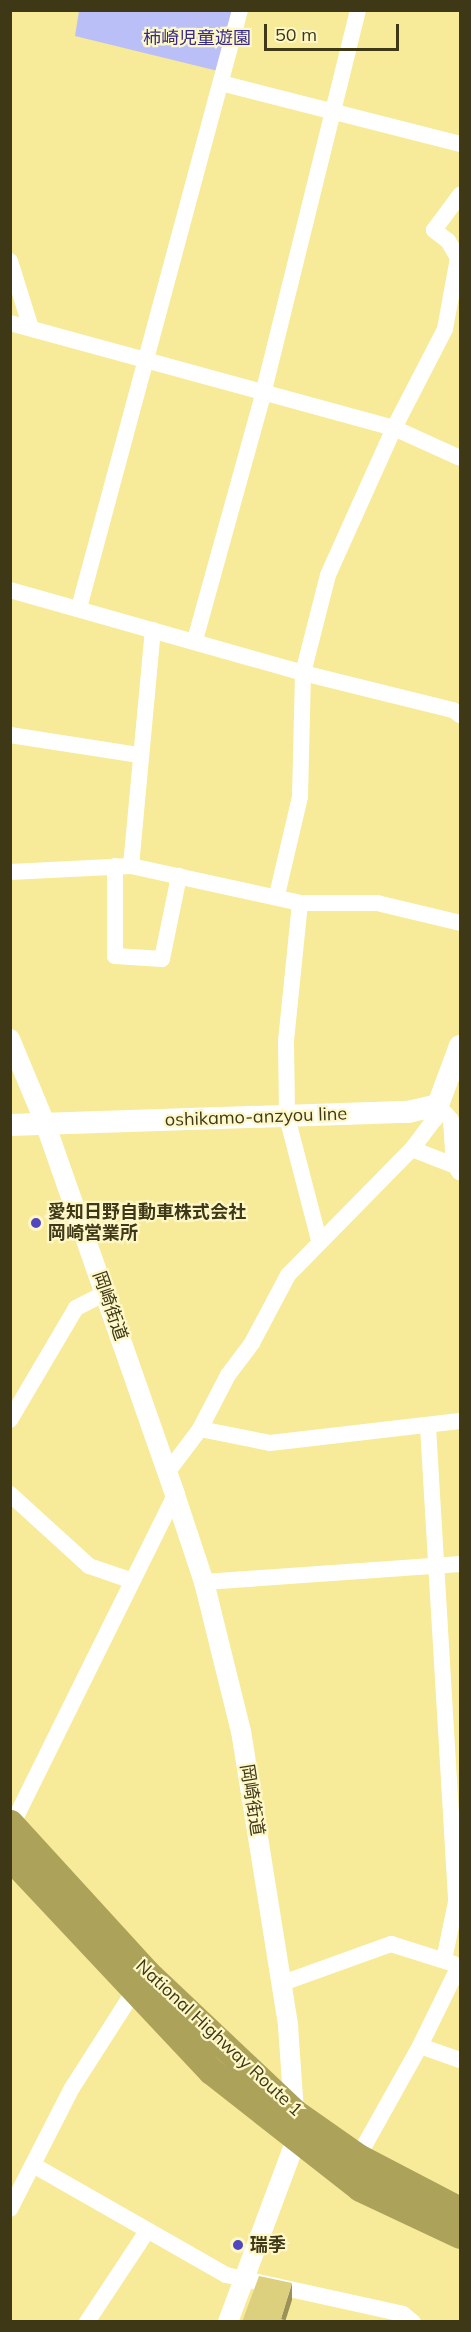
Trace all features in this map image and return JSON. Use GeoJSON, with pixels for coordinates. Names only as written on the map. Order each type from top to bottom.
{"type":"FeatureCollection","features":[{"type":"Feature","properties":{"kind":"highway","name":"National Highway Route 1"},"geometry":{"type":"LineString","coordinates":[[11,1824],[146,1972],[294,2112],[357,2157],[460,2210]]}},
{"type":"Feature","properties":{"kind":"highway","name":"National Highway Route 1"},"geometry":{"type":"LineString","coordinates":[[10,1857],[211,2071],[360,2188],[460,2235]]}},
{"type":"Feature","properties":{"kind":"main road"},"geometry":{"type":"LineString","coordinates":[[438,1105],[460,1046]]}},
{"type":"Feature","properties":{"kind":"main road","name":"oshikamo-anzyou line"},"geometry":{"type":"LineString","coordinates":[[10,1125],[408,1112],[438,1105]]}},
{"type":"Feature","properties":{"kind":"street"},"geometry":{"type":"LineString","coordinates":[[79,608],[240,10]]}},
{"type":"Feature","properties":{"kind":"street"},"geometry":{"type":"LineString","coordinates":[[195,640],[263,394],[358,10]]}},
{"type":"Feature","properties":{"kind":"street"},"geometry":{"type":"LineString","coordinates":[[221,83],[460,144]]}},
{"type":"Feature","properties":{"kind":"street"},"geometry":{"type":"LineString","coordinates":[[277,895],[300,797],[303,673],[328,575],[394,428],[455,311],[458,258],[448,241],[434,230],[460,195]]}},
{"type":"Feature","properties":{"kind":"street"},"geometry":{"type":"LineString","coordinates":[[10,261],[31,328]]}},
{"type":"Feature","properties":{"kind":"street"},"geometry":{"type":"LineString","coordinates":[[10,323],[394,428],[460,458]]}},
{"type":"Feature","properties":{"kind":"street"},"geometry":{"type":"LineString","coordinates":[[10,590],[195,640],[303,673],[453,710],[460,715]]}},
{"type":"Feature","properties":{"kind":"street"},"geometry":{"type":"LineString","coordinates":[[153,630],[139,755],[123,866],[116,956],[162,959],[179,876]]}},
{"type":"Feature","properties":{"kind":"street"},"geometry":{"type":"LineString","coordinates":[[10,735],[139,755]]}},
{"type":"Feature","properties":{"kind":"street"},"geometry":{"type":"LineString","coordinates":[[10,872],[123,866],[277,895],[300,903],[377,903],[460,923]]}},
{"type":"Feature","properties":{"kind":"street"},"geometry":{"type":"LineString","coordinates":[[300,903],[286,1042],[287,1117],[320,1240]]}},
{"type":"Feature","properties":{"kind":"street","name":"岡崎街道"},"geometry":{"type":"LineString","coordinates":[[10,1039],[45,1123],[106,1293],[204,1582],[241,1731],[288,2026],[296,2140]]}},
{"type":"Feature","properties":{"kind":"street"},"geometry":{"type":"LineString","coordinates":[[167,1473],[200,1429],[288,1275],[412,1149],[435,1119],[438,1105]]}},
{"type":"Feature","properties":{"kind":"street"},"geometry":{"type":"LineString","coordinates":[[438,1105],[451,1120],[457,1170]]}},
{"type":"Feature","properties":{"kind":"street"},"geometry":{"type":"LineString","coordinates":[[412,1149],[457,1170]]}},
{"type":"Feature","properties":{"kind":"street"},"geometry":{"type":"LineString","coordinates":[[10,1420],[76,1308],[106,1293]]}},
{"type":"Feature","properties":{"kind":"street"},"geometry":{"type":"LineString","coordinates":[[200,1429],[270,1443],[428,1427],[460,1421]]}},
{"type":"Feature","properties":{"kind":"street"},"geometry":{"type":"LineString","coordinates":[[357,2157],[420,2046],[455,1964],[456,1784],[435,1566],[428,1427]]}},
{"type":"Feature","properties":{"kind":"street"},"geometry":{"type":"LineString","coordinates":[[10,1494],[89,1566],[130,1580]]}},
{"type":"Feature","properties":{"kind":"street"},"geometry":{"type":"LineString","coordinates":[[11,1824],[56,1744],[130,1580],[175,1495]]}},
{"type":"Feature","properties":{"kind":"street"},"geometry":{"type":"LineString","coordinates":[[204,1582],[460,1564]]}},
{"type":"Feature","properties":{"kind":"street"},"geometry":{"type":"LineString","coordinates":[[280,1984],[391,1944],[455,1964]]}},
{"type":"Feature","properties":{"kind":"street"},"geometry":{"type":"LineString","coordinates":[[10,2209],[35,2166],[72,2088],[134,1991]]}},
{"type":"Feature","properties":{"kind":"street"},"geometry":{"type":"LineString","coordinates":[[420,2046],[460,2060]]}},
{"type":"Feature","properties":{"kind":"street"},"geometry":{"type":"LineString","coordinates":[[228,2322],[296,2140]]}},
{"type":"Feature","properties":{"kind":"street"},"geometry":{"type":"LineString","coordinates":[[35,2166],[226,2275],[245,2277],[403,2314],[413,2322]]}},
{"type":"Feature","properties":{"kind":"street"},"geometry":{"type":"LineString","coordinates":[[87,2322],[148,2230]]}},
{"type":"Feature","properties":{"kind":"green space","name":"柿崎児童遊園"},"geometry":{"type":"Polygon","coordinates":[[[79,11],[233,11],[218,71],[75,36],[79,11]]]}},
{"type":"Feature","properties":{"kind":"building"},"geometry":{"type":"Polygon","coordinates":[[[259,2276],[292,2283],[281,2319],[291,2322],[242,2322],[259,2276]]]}},
{"type":"Feature","properties":{"kind":"place","name":"愛知日野自動車株式会社 岡崎営業所"},"geometry":{"type":"Point","coordinates":[36,1223]}},
{"type":"Feature","properties":{"kind":"place","name":"瑞季"},"geometry":{"type":"Point","coordinates":[238,2245]}}]}
